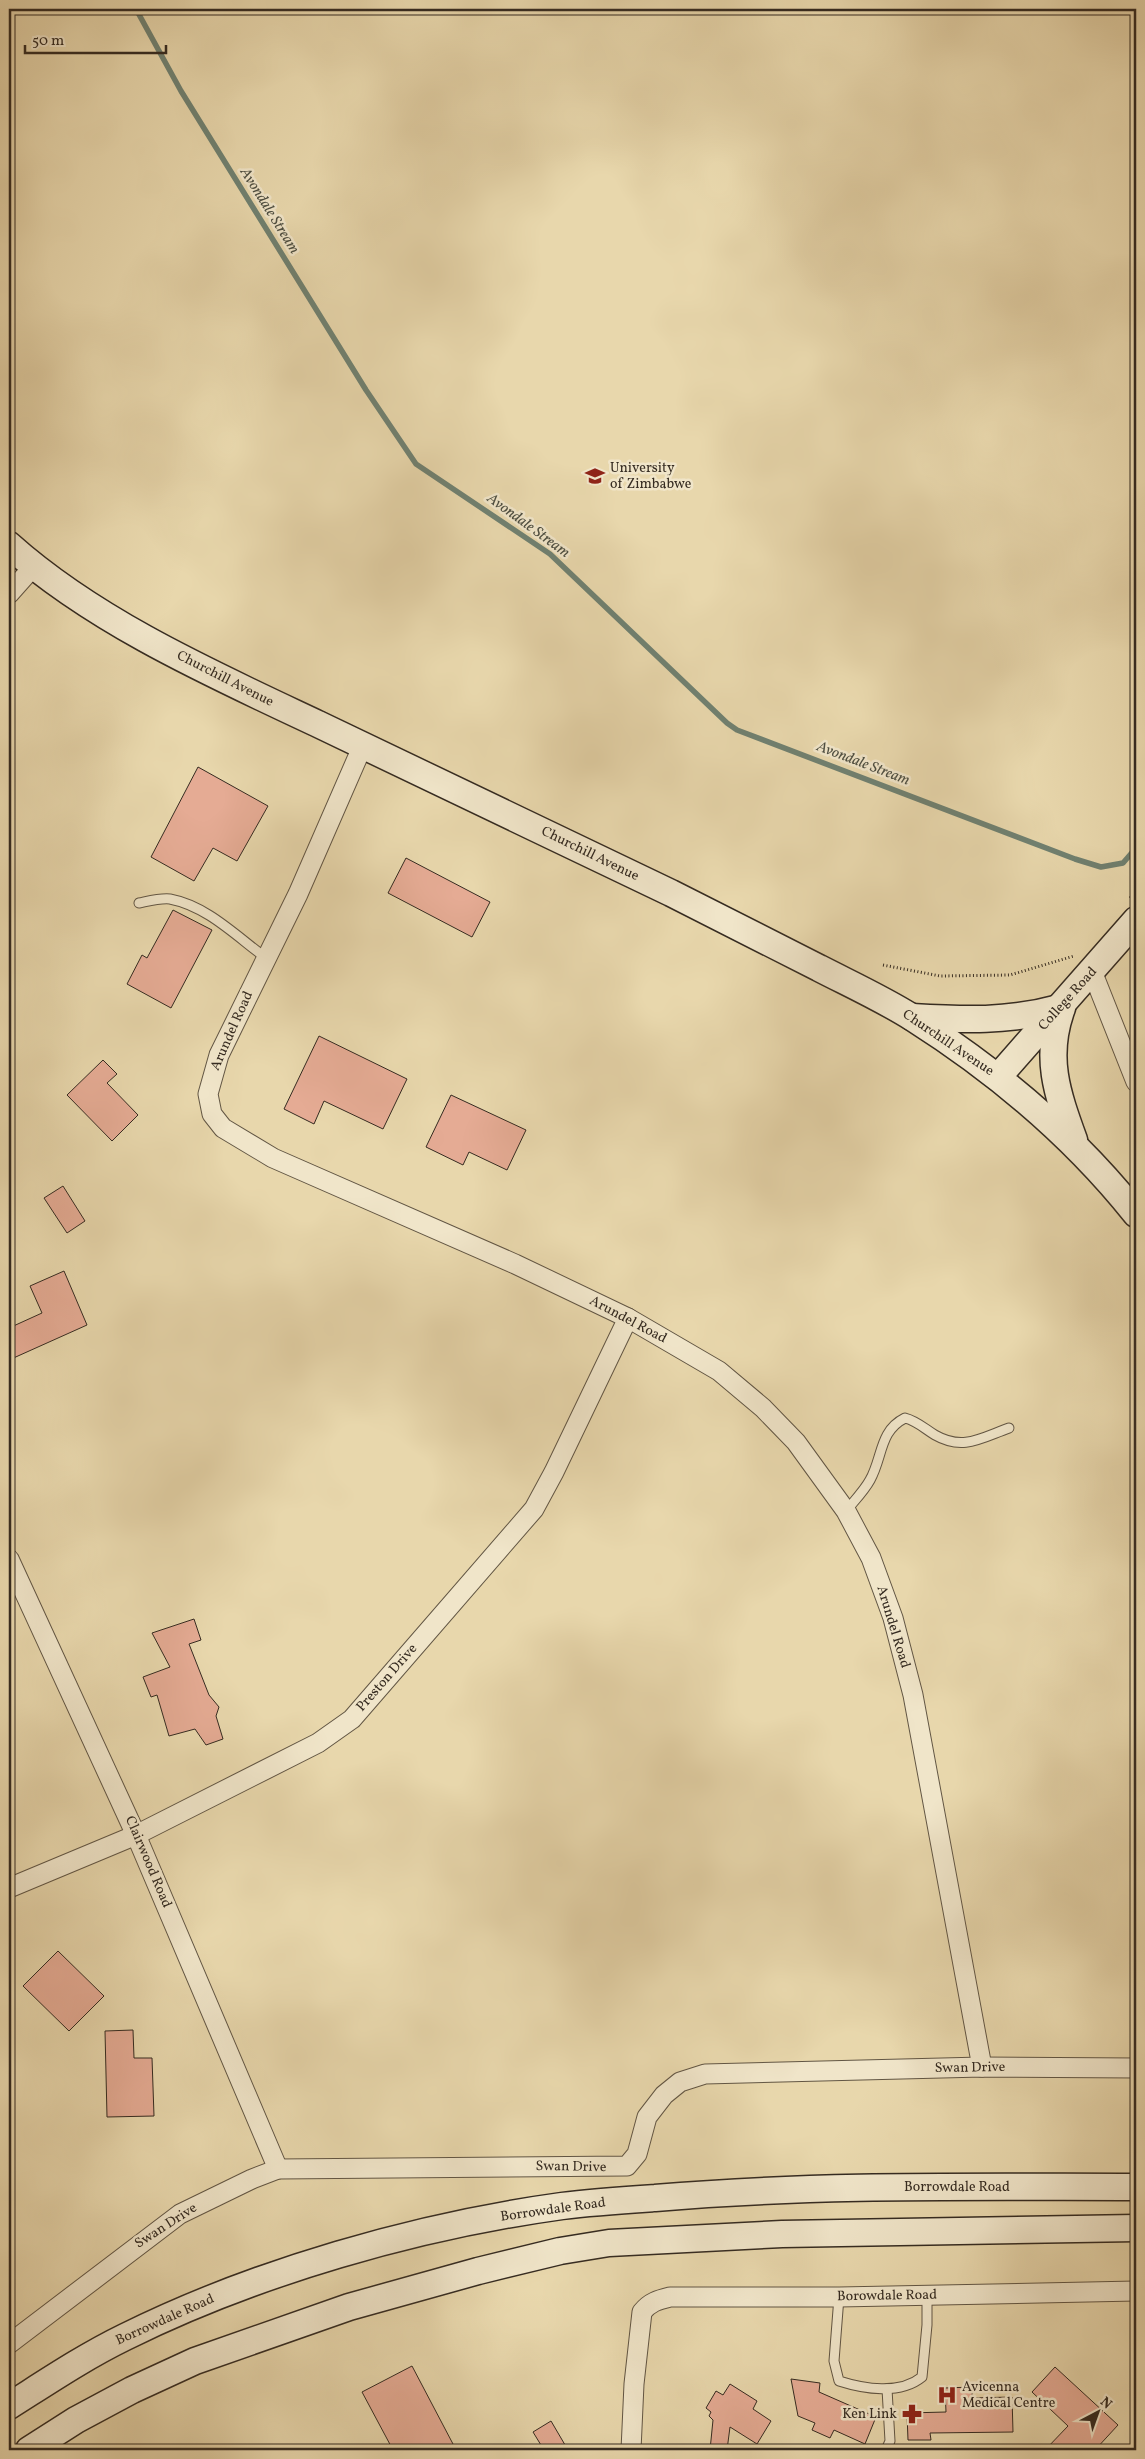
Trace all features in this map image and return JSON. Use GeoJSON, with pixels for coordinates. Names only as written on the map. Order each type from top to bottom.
{"type":"FeatureCollection","features":[{"type":"Feature","properties":{"kind":"main road","name":"Churchill Avenue"},"geometry":{"type":"LineString","coordinates":[[9,545],[33,567],[81,599],[158,645],[242,688],[684,900],[911,1016],[998,1077],[1050,1119],[1117,1190],[1136,1214]]}},
{"type":"Feature","properties":{"kind":"main road","name":"College Road"},"geometry":{"type":"LineString","coordinates":[[998,1077],[1062,1005],[1086,962],[1130,913]]}},
{"type":"Feature","properties":{"kind":"main road"},"geometry":{"type":"LineString","coordinates":[[911,1016],[987,1020],[1035,1014],[1062,1005]]}},
{"type":"Feature","properties":{"kind":"main road"},"geometry":{"type":"LineString","coordinates":[[1062,1005],[1054,1034],[1053,1068],[1057,1091],[1077,1149]]}},
{"type":"Feature","properties":{"kind":"main road","name":"Borrowdale Road"},"geometry":{"type":"LineString","coordinates":[[9,2406],[69,2368],[124,2337],[226,2293],[321,2261],[462,2223],[563,2206],[730,2191],[869,2188],[1136,2187]]}},
{"type":"Feature","properties":{"kind":"main road"},"geometry":{"type":"LineString","coordinates":[[29,2450],[84,2416],[132,2390],[195,2361],[349,2307],[478,2271],[560,2251],[609,2243],[782,2234],[1136,2228]]}},
{"type":"Feature","properties":{"kind":"street"},"geometry":{"type":"LineString","coordinates":[[9,594],[33,567]]}},
{"type":"Feature","properties":{"kind":"street","name":"Arundel Road"},"geometry":{"type":"LineString","coordinates":[[363,745],[298,894],[219,1054],[208,1094],[212,1114],[223,1128],[273,1158],[515,1264],[628,1318],[719,1371],[763,1408],[796,1442],[846,1510],[871,1558],[893,1618],[913,1696],[982,2067]]}},
{"type":"Feature","properties":{"kind":"street"},"geometry":{"type":"LineString","coordinates":[[1086,962],[1136,1082]]}},
{"type":"Feature","properties":{"kind":"street","name":"Preston Drive"},"geometry":{"type":"LineString","coordinates":[[9,1888],[136,1835],[318,1744],[356,1714],[534,1509],[588,1404],[628,1318]]}},
{"type":"Feature","properties":{"kind":"street","name":"Clairwood Road"},"geometry":{"type":"LineString","coordinates":[[9,1559],[136,1835],[278,2170]]}},
{"type":"Feature","properties":{"kind":"street","name":"Swan Drive"},"geometry":{"type":"LineString","coordinates":[[9,2344],[143,2239],[180,2214],[252,2178],[278,2170],[627,2166],[637,2154],[647,2117],[664,2094],[680,2082],[705,2074],[982,2067],[1136,2068]]}},
{"type":"Feature","properties":{"kind":"street","name":"Borowdale Road"},"geometry":{"type":"LineString","coordinates":[[631,2450],[635,2375],[642,2312],[649,2304],[657,2300],[670,2297],[839,2297],[1136,2291]]}},
{"type":"Feature","properties":{"kind":"lane"},"geometry":{"type":"LineString","coordinates":[[139,903],[169,899],[194,907],[266,958]]}},
{"type":"Feature","properties":{"kind":"lane"},"geometry":{"type":"LineString","coordinates":[[846,1510],[869,1482],[877,1466],[882,1442],[894,1423],[905,1418],[914,1420],[948,1442],[967,1443],[1008,1428]]}},
{"type":"Feature","properties":{"kind":"lane"},"geometry":{"type":"LineString","coordinates":[[839,2297],[834,2361],[838,2382],[888,2389],[913,2384],[922,2377],[927,2325],[927,2295]]}},
{"type":"Feature","properties":{"kind":"lane"},"geometry":{"type":"LineString","coordinates":[[886,2450],[890,2441],[888,2389]]}},
{"type":"Feature","properties":{"kind":"path"},"geometry":{"type":"LineString","coordinates":[[1130,913],[1136,892]]}},
{"type":"Feature","properties":{"kind":"path"},"geometry":{"type":"LineString","coordinates":[[883,965],[940,976],[1010,975],[1086,962]]}},
{"type":"Feature","properties":{"kind":"building"},"geometry":{"type":"Polygon","coordinates":[[[198,767],[268,806],[237,861],[213,848],[194,881],[151,857],[198,767]]]}},
{"type":"Feature","properties":{"kind":"building"},"geometry":{"type":"Polygon","coordinates":[[[406,858],[490,902],[472,937],[388,893],[406,858]]]}},
{"type":"Feature","properties":{"kind":"building"},"geometry":{"type":"Polygon","coordinates":[[[173,910],[212,930],[171,1008],[127,984],[142,955],[147,958],[173,910]]]}},
{"type":"Feature","properties":{"kind":"building"},"geometry":{"type":"Polygon","coordinates":[[[319,1036],[407,1079],[383,1129],[324,1101],[314,1124],[284,1109],[319,1036]]]}},
{"type":"Feature","properties":{"kind":"building"},"geometry":{"type":"Polygon","coordinates":[[[103,1060],[117,1074],[107,1083],[138,1115],[112,1141],[67,1095],[103,1060]]]}},
{"type":"Feature","properties":{"kind":"building"},"geometry":{"type":"Polygon","coordinates":[[[451,1095],[526,1130],[507,1170],[469,1152],[463,1165],[426,1147],[451,1095]]]}},
{"type":"Feature","properties":{"kind":"building"},"geometry":{"type":"Polygon","coordinates":[[[63,1186],[85,1221],[67,1233],[44,1198],[63,1186]]]}},
{"type":"Feature","properties":{"kind":"building"},"geometry":{"type":"Polygon","coordinates":[[[64,1271],[87,1325],[9,1360],[9,1328],[42,1313],[30,1286],[64,1271]]]}},
{"type":"Feature","properties":{"kind":"building"},"geometry":{"type":"Polygon","coordinates":[[[194,1619],[201,1640],[189,1644],[209,1695],[219,1707],[216,1716],[223,1739],[206,1745],[195,1729],[169,1736],[157,1695],[151,1697],[143,1677],[170,1667],[152,1633],[194,1619]]]}},
{"type":"Feature","properties":{"kind":"building"},"geometry":{"type":"Polygon","coordinates":[[[58,1951],[104,1996],[69,2031],[23,1986],[58,1951]]]}},
{"type":"Feature","properties":{"kind":"building"},"geometry":{"type":"Polygon","coordinates":[[[133,2030],[134,2058],[152,2058],[154,2116],[107,2117],[105,2031],[133,2030]]]}},
{"type":"Feature","properties":{"kind":"building"},"geometry":{"type":"Polygon","coordinates":[[[412,2366],[453,2444],[442,2450],[393,2450],[362,2392],[412,2366]]]}},
{"type":"Feature","properties":{"kind":"building"},"geometry":{"type":"Polygon","coordinates":[[[1055,2367],[1118,2425],[1095,2450],[1045,2450],[1068,2426],[1032,2392],[1055,2367]]]}},
{"type":"Feature","properties":{"kind":"building"},"geometry":{"type":"Polygon","coordinates":[[[791,2379],[820,2383],[819,2392],[876,2417],[865,2444],[834,2430],[830,2438],[812,2430],[815,2423],[798,2416],[791,2379]]]}},
{"type":"Feature","properties":{"kind":"building"},"geometry":{"type":"Polygon","coordinates":[[[730,2384],[757,2401],[753,2409],[771,2421],[757,2444],[730,2427],[727,2450],[710,2450],[713,2420],[709,2416],[711,2412],[706,2408],[716,2391],[723,2395],[730,2384]]]}},
{"type":"Feature","properties":{"kind":"building"},"geometry":{"type":"Polygon","coordinates":[[[972,2387],[972,2398],[1012,2397],[1013,2432],[930,2433],[931,2440],[908,2440],[907,2413],[946,2412],[945,2388],[972,2387]]]}},
{"type":"Feature","properties":{"kind":"building"},"geometry":{"type":"Polygon","coordinates":[[[551,2421],[568,2450],[544,2450],[533,2432],[551,2421]]]}},
{"type":"Feature","properties":{"kind":"waterway","name":"Avondale Stream"},"geometry":{"type":"LineString","coordinates":[[136,9],[181,91],[366,390],[416,464],[550,554],[727,723],[737,730],[1075,859],[1101,867],[1123,863],[1136,848]]}},
{"type":"Feature","properties":{"kind":"place","name":"University of Zimbabwe"},"geometry":{"type":"Point","coordinates":[595,476]}},
{"type":"Feature","properties":{"kind":"place","name":"Avicenna Medical Centre"},"geometry":{"type":"Point","coordinates":[947,2395]}},
{"type":"Feature","properties":{"kind":"place","name":"Ken Link"},"geometry":{"type":"Point","coordinates":[912,2414]}}]}
